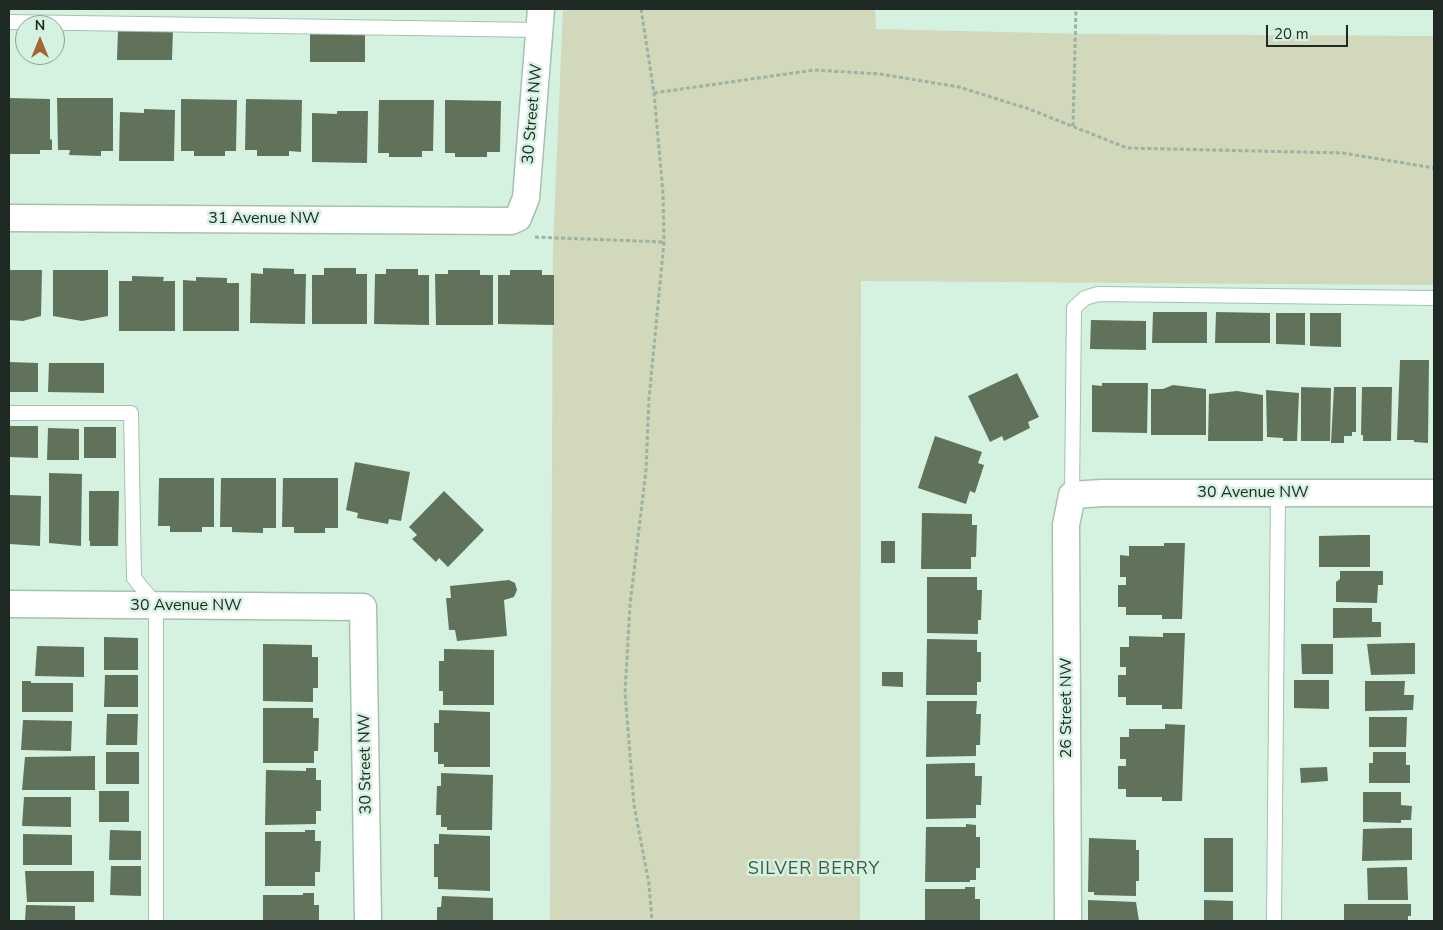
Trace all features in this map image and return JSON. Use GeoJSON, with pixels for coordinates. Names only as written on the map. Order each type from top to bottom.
{"type":"FeatureCollection","features":[{"type":"Feature","properties":{"kind":"street","name":"30 Street NW"},"geometry":{"type":"LineString","coordinates":[[518,218],[526,198],[541,19]]}},
{"type":"Feature","properties":{"kind":"street","name":"31 Avenue NW"},"geometry":{"type":"LineString","coordinates":[[9,218],[511,220],[518,218]]}},
{"type":"Feature","properties":{"kind":"street","name":"30 Avenue NW"},"geometry":{"type":"LineString","coordinates":[[1072,495],[1102,493],[1434,493]]}},
{"type":"Feature","properties":{"kind":"street","name":"26 Street NW"},"geometry":{"type":"LineString","coordinates":[[1068,921],[1066,526],[1072,495]]}},
{"type":"Feature","properties":{"kind":"street","name":"30 Avenue NW"},"geometry":{"type":"LineString","coordinates":[[9,604],[363,607]]}},
{"type":"Feature","properties":{"kind":"street","name":"30 Street NW"},"geometry":{"type":"LineString","coordinates":[[363,607],[368,921]]}},
{"type":"Feature","properties":{"kind":"lane"},"geometry":{"type":"LineString","coordinates":[[9,22],[541,19]]}},
{"type":"Feature","properties":{"kind":"lane"},"geometry":{"type":"LineString","coordinates":[[1072,495],[1074,308],[1085,298],[1098,294],[1434,298]]}},
{"type":"Feature","properties":{"kind":"lane"},"geometry":{"type":"LineString","coordinates":[[9,413],[131,413],[134,578],[156,605],[156,921]]}},
{"type":"Feature","properties":{"kind":"lane"},"geometry":{"type":"LineString","coordinates":[[1274,921],[1278,493]]}},
{"type":"Feature","properties":{"kind":"path"},"geometry":{"type":"LineString","coordinates":[[641,9],[654,93],[663,193],[664,242],[649,399],[646,470],[630,605],[625,692],[634,805],[649,884],[652,921]]}},
{"type":"Feature","properties":{"kind":"path"},"geometry":{"type":"LineString","coordinates":[[1073,126],[1076,9]]}},
{"type":"Feature","properties":{"kind":"path"},"geometry":{"type":"LineString","coordinates":[[654,93],[814,70],[880,74],[959,87],[1029,109],[1127,148],[1344,152],[1434,168]]}},
{"type":"Feature","properties":{"kind":"path"},"geometry":{"type":"LineString","coordinates":[[518,218],[523,230],[538,238],[664,242]]}},
{"type":"Feature","properties":{"kind":"green space"},"geometry":{"type":"Polygon","coordinates":[[[563,9],[875,9],[876,29],[1084,34],[1434,36],[1434,285],[861,281],[860,921],[550,921],[553,246],[563,9]]]}},
{"type":"Feature","properties":{"kind":"building"},"geometry":{"type":"Polygon","coordinates":[[[118,29],[173,29],[172,60],[117,60],[118,29]]]}},
{"type":"Feature","properties":{"kind":"building"},"geometry":{"type":"Polygon","coordinates":[[[310,32],[365,32],[365,62],[310,62],[310,32]]]}},
{"type":"Feature","properties":{"kind":"building"},"geometry":{"type":"Polygon","coordinates":[[[9,98],[50,99],[50,139],[52,140],[52,150],[40,150],[40,154],[9,154],[9,98]]]}},
{"type":"Feature","properties":{"kind":"building"},"geometry":{"type":"Polygon","coordinates":[[[57,98],[113,98],[113,151],[101,151],[101,156],[69,155],[70,150],[58,150],[57,98]]]}},
{"type":"Feature","properties":{"kind":"building"},"geometry":{"type":"Polygon","coordinates":[[[181,99],[237,100],[236,151],[225,151],[225,156],[194,156],[194,151],[181,151],[181,99]]]}},
{"type":"Feature","properties":{"kind":"building"},"geometry":{"type":"Polygon","coordinates":[[[246,99],[302,100],[301,152],[289,151],[289,156],[257,156],[257,150],[245,150],[246,99]]]}},
{"type":"Feature","properties":{"kind":"building"},"geometry":{"type":"Polygon","coordinates":[[[379,100],[434,100],[433,151],[422,151],[422,157],[389,157],[389,153],[378,153],[379,100]]]}},
{"type":"Feature","properties":{"kind":"building"},"geometry":{"type":"Polygon","coordinates":[[[445,100],[501,101],[500,152],[487,152],[487,157],[455,157],[455,153],[445,153],[445,100]]]}},
{"type":"Feature","properties":{"kind":"building"},"geometry":{"type":"Polygon","coordinates":[[[144,109],[175,110],[174,161],[119,161],[120,112],[144,113],[144,109]]]}},
{"type":"Feature","properties":{"kind":"building"},"geometry":{"type":"Polygon","coordinates":[[[337,111],[368,111],[367,163],[312,162],[312,113],[337,114],[337,111]]]}},
{"type":"Feature","properties":{"kind":"building"},"geometry":{"type":"Polygon","coordinates":[[[263,268],[294,269],[294,274],[306,274],[305,324],[250,323],[251,273],[263,274],[263,268]]]}},
{"type":"Feature","properties":{"kind":"building"},"geometry":{"type":"Polygon","coordinates":[[[324,268],[356,268],[356,274],[367,274],[367,324],[312,324],[312,275],[324,275],[324,268]]]}},
{"type":"Feature","properties":{"kind":"building"},"geometry":{"type":"Polygon","coordinates":[[[386,269],[418,269],[418,275],[429,275],[429,325],[374,324],[375,274],[386,274],[386,269]]]}},
{"type":"Feature","properties":{"kind":"building"},"geometry":{"type":"Polygon","coordinates":[[[9,270],[42,270],[41,316],[23,321],[9,320],[9,270]]]}},
{"type":"Feature","properties":{"kind":"building"},"geometry":{"type":"Polygon","coordinates":[[[53,270],[108,270],[108,316],[82,321],[53,316],[53,270]]]}},
{"type":"Feature","properties":{"kind":"building"},"geometry":{"type":"Polygon","coordinates":[[[448,270],[480,270],[480,275],[493,275],[493,325],[436,325],[435,274],[448,274],[448,270]]]}},
{"type":"Feature","properties":{"kind":"building"},"geometry":{"type":"Polygon","coordinates":[[[510,270],[542,270],[542,275],[554,275],[554,325],[498,324],[498,275],[510,275],[510,270]]]}},
{"type":"Feature","properties":{"kind":"building"},"geometry":{"type":"Polygon","coordinates":[[[132,276],[164,277],[163,281],[175,281],[175,331],[119,331],[119,281],[132,281],[132,276]]]}},
{"type":"Feature","properties":{"kind":"building"},"geometry":{"type":"Polygon","coordinates":[[[196,277],[227,278],[227,283],[239,283],[239,331],[183,331],[183,280],[196,281],[196,277]]]}},
{"type":"Feature","properties":{"kind":"building"},"geometry":{"type":"Polygon","coordinates":[[[1153,312],[1207,312],[1207,343],[1152,343],[1153,312]]]}},
{"type":"Feature","properties":{"kind":"building"},"geometry":{"type":"Polygon","coordinates":[[[1216,312],[1270,313],[1270,343],[1215,343],[1216,312]]]}},
{"type":"Feature","properties":{"kind":"building"},"geometry":{"type":"Polygon","coordinates":[[[1276,313],[1305,313],[1305,345],[1276,344],[1276,313]]]}},
{"type":"Feature","properties":{"kind":"building"},"geometry":{"type":"Polygon","coordinates":[[[1310,313],[1341,313],[1341,347],[1310,346],[1310,313]]]}},
{"type":"Feature","properties":{"kind":"building"},"geometry":{"type":"Polygon","coordinates":[[[1091,320],[1146,321],[1146,350],[1090,349],[1091,320]]]}},
{"type":"Feature","properties":{"kind":"building"},"geometry":{"type":"Polygon","coordinates":[[[1400,360],[1429,360],[1428,443],[1414,442],[1414,440],[1397,440],[1400,360]]]}},
{"type":"Feature","properties":{"kind":"building"},"geometry":{"type":"Polygon","coordinates":[[[9,362],[38,363],[38,392],[9,392],[9,362]]]}},
{"type":"Feature","properties":{"kind":"building"},"geometry":{"type":"Polygon","coordinates":[[[49,363],[104,363],[104,393],[48,392],[49,363]]]}},
{"type":"Feature","properties":{"kind":"building"},"geometry":{"type":"Polygon","coordinates":[[[1017,373],[1039,417],[1028,422],[1030,428],[1004,441],[1002,436],[990,442],[968,396],[1017,373]]]}},
{"type":"Feature","properties":{"kind":"building"},"geometry":{"type":"Polygon","coordinates":[[[1102,383],[1148,383],[1147,433],[1092,432],[1092,385],[1102,386],[1102,383]]]}},
{"type":"Feature","properties":{"kind":"building"},"geometry":{"type":"Polygon","coordinates":[[[1173,385],[1206,389],[1206,435],[1151,435],[1151,389],[1163,389],[1173,385]]]}},
{"type":"Feature","properties":{"kind":"building"},"geometry":{"type":"Polygon","coordinates":[[[1301,387],[1331,388],[1330,441],[1301,441],[1301,387]]]}},
{"type":"Feature","properties":{"kind":"building"},"geometry":{"type":"Polygon","coordinates":[[[1334,387],[1356,387],[1356,432],[1352,432],[1352,436],[1344,436],[1344,443],[1331,443],[1334,387]]]}},
{"type":"Feature","properties":{"kind":"building"},"geometry":{"type":"Polygon","coordinates":[[[1362,387],[1392,387],[1391,441],[1363,441],[1363,435],[1361,435],[1362,387]]]}},
{"type":"Feature","properties":{"kind":"building"},"geometry":{"type":"Polygon","coordinates":[[[1266,390],[1299,393],[1297,441],[1283,441],[1283,438],[1267,437],[1266,390]]]}},
{"type":"Feature","properties":{"kind":"building"},"geometry":{"type":"Polygon","coordinates":[[[1237,391],[1263,395],[1263,441],[1208,441],[1209,394],[1237,391]]]}},
{"type":"Feature","properties":{"kind":"building"},"geometry":{"type":"Polygon","coordinates":[[[9,426],[38,426],[38,458],[9,457],[9,426]]]}},
{"type":"Feature","properties":{"kind":"building"},"geometry":{"type":"Polygon","coordinates":[[[84,427],[116,427],[116,458],[84,458],[84,427]]]}},
{"type":"Feature","properties":{"kind":"building"},"geometry":{"type":"Polygon","coordinates":[[[48,428],[79,429],[79,460],[47,460],[48,428]]]}},
{"type":"Feature","properties":{"kind":"building"},"geometry":{"type":"Polygon","coordinates":[[[935,436],[982,452],[978,463],[984,465],[975,493],[970,491],[966,504],[918,488],[935,436]]]}},
{"type":"Feature","properties":{"kind":"building"},"geometry":{"type":"Polygon","coordinates":[[[355,462],[410,472],[401,521],[389,519],[388,524],[357,518],[358,513],[346,510],[355,462]]]}},
{"type":"Feature","properties":{"kind":"building"},"geometry":{"type":"Polygon","coordinates":[[[49,473],[82,474],[81,546],[49,543],[49,473]]]}},
{"type":"Feature","properties":{"kind":"building"},"geometry":{"type":"Polygon","coordinates":[[[159,478],[214,478],[214,527],[202,527],[202,532],[170,532],[170,526],[158,526],[159,478]]]}},
{"type":"Feature","properties":{"kind":"building"},"geometry":{"type":"Polygon","coordinates":[[[221,478],[276,478],[276,528],[263,528],[263,533],[232,532],[232,527],[220,527],[221,478]]]}},
{"type":"Feature","properties":{"kind":"building"},"geometry":{"type":"Polygon","coordinates":[[[283,478],[338,478],[338,528],[325,528],[325,533],[294,533],[294,527],[282,527],[283,478]]]}},
{"type":"Feature","properties":{"kind":"building"},"geometry":{"type":"Polygon","coordinates":[[[89,491],[119,491],[118,546],[90,546],[89,491]]]}},
{"type":"Feature","properties":{"kind":"building"},"geometry":{"type":"Polygon","coordinates":[[[444,491],[484,530],[448,567],[439,558],[436,562],[412,539],[417,535],[409,527],[444,491]]]}},
{"type":"Feature","properties":{"kind":"building"},"geometry":{"type":"Polygon","coordinates":[[[10,495],[41,496],[40,546],[10,544],[10,495]]]}},
{"type":"Feature","properties":{"kind":"building"},"geometry":{"type":"Polygon","coordinates":[[[922,513],[972,514],[972,525],[977,525],[976,557],[971,557],[971,569],[921,569],[922,513]]]}},
{"type":"Feature","properties":{"kind":"building"},"geometry":{"type":"Polygon","coordinates":[[[1370,535],[1370,567],[1319,567],[1319,536],[1370,535]]]}},
{"type":"Feature","properties":{"kind":"building"},"geometry":{"type":"Polygon","coordinates":[[[881,541],[895,541],[895,563],[881,563],[881,541]]]}},
{"type":"Feature","properties":{"kind":"building"},"geometry":{"type":"Polygon","coordinates":[[[1164,543],[1185,543],[1182,619],[1162,619],[1162,615],[1126,615],[1126,607],[1118,607],[1118,585],[1126,585],[1126,577],[1120,577],[1120,555],[1129,556],[1129,546],[1164,546],[1164,543]]]}},
{"type":"Feature","properties":{"kind":"building"},"geometry":{"type":"Polygon","coordinates":[[[1340,571],[1383,571],[1383,585],[1378,585],[1377,603],[1336,602],[1336,582],[1340,579],[1340,571]]]}},
{"type":"Feature","properties":{"kind":"building"},"geometry":{"type":"Polygon","coordinates":[[[927,577],[977,577],[977,590],[982,590],[981,620],[978,620],[978,634],[927,633],[927,577]]]}},
{"type":"Feature","properties":{"kind":"building"},"geometry":{"type":"Polygon","coordinates":[[[509,580],[515,583],[517,590],[514,597],[504,600],[507,636],[457,641],[455,630],[449,630],[446,598],[451,598],[450,586],[509,580]]]}},
{"type":"Feature","properties":{"kind":"building"},"geometry":{"type":"Polygon","coordinates":[[[1333,608],[1372,608],[1372,622],[1381,622],[1381,637],[1333,638],[1333,608]]]}},
{"type":"Feature","properties":{"kind":"building"},"geometry":{"type":"Polygon","coordinates":[[[1163,633],[1185,633],[1182,709],[1162,709],[1162,705],[1126,705],[1126,697],[1118,697],[1118,675],[1126,675],[1126,667],[1120,667],[1120,647],[1129,647],[1129,636],[1163,637],[1163,633]]]}},
{"type":"Feature","properties":{"kind":"building"},"geometry":{"type":"Polygon","coordinates":[[[104,637],[138,638],[138,670],[104,670],[104,637]]]}},
{"type":"Feature","properties":{"kind":"building"},"geometry":{"type":"Polygon","coordinates":[[[927,639],[977,640],[977,652],[981,652],[981,682],[977,682],[977,695],[926,695],[927,639]]]}},
{"type":"Feature","properties":{"kind":"building"},"geometry":{"type":"Polygon","coordinates":[[[1415,643],[1415,674],[1371,675],[1367,644],[1415,643]]]}},
{"type":"Feature","properties":{"kind":"building"},"geometry":{"type":"Polygon","coordinates":[[[263,644],[312,645],[312,657],[318,657],[318,688],[313,688],[313,702],[263,701],[263,644]]]}},
{"type":"Feature","properties":{"kind":"building"},"geometry":{"type":"Polygon","coordinates":[[[1301,644],[1333,644],[1333,674],[1302,674],[1301,644]]]}},
{"type":"Feature","properties":{"kind":"building"},"geometry":{"type":"Polygon","coordinates":[[[37,646],[84,647],[84,677],[35,676],[37,646]]]}},
{"type":"Feature","properties":{"kind":"building"},"geometry":{"type":"Polygon","coordinates":[[[444,649],[494,650],[494,705],[443,705],[443,691],[439,691],[439,661],[444,661],[444,649]]]}},
{"type":"Feature","properties":{"kind":"building"},"geometry":{"type":"Polygon","coordinates":[[[882,672],[903,672],[903,687],[882,686],[882,672]]]}},
{"type":"Feature","properties":{"kind":"building"},"geometry":{"type":"Polygon","coordinates":[[[105,675],[138,675],[138,707],[104,707],[105,675]]]}},
{"type":"Feature","properties":{"kind":"building"},"geometry":{"type":"Polygon","coordinates":[[[1294,680],[1329,680],[1329,709],[1294,708],[1294,680]]]}},
{"type":"Feature","properties":{"kind":"building"},"geometry":{"type":"Polygon","coordinates":[[[22,681],[31,681],[31,683],[73,683],[73,712],[22,712],[22,681]]]}},
{"type":"Feature","properties":{"kind":"building"},"geometry":{"type":"Polygon","coordinates":[[[1365,681],[1405,681],[1404,695],[1414,695],[1413,710],[1365,711],[1365,681]]]}},
{"type":"Feature","properties":{"kind":"building"},"geometry":{"type":"Polygon","coordinates":[[[927,701],[977,701],[976,714],[981,714],[980,745],[976,745],[976,756],[926,757],[927,701]]]}},
{"type":"Feature","properties":{"kind":"building"},"geometry":{"type":"Polygon","coordinates":[[[263,708],[313,708],[313,718],[319,718],[318,751],[314,751],[314,763],[263,763],[263,708]]]}},
{"type":"Feature","properties":{"kind":"building"},"geometry":{"type":"Polygon","coordinates":[[[439,710],[490,712],[490,767],[444,767],[444,764],[438,764],[438,752],[434,752],[434,723],[439,723],[439,710]]]}},
{"type":"Feature","properties":{"kind":"building"},"geometry":{"type":"Polygon","coordinates":[[[107,714],[138,714],[137,745],[106,745],[107,714]]]}},
{"type":"Feature","properties":{"kind":"building"},"geometry":{"type":"Polygon","coordinates":[[[1369,717],[1407,717],[1406,747],[1369,747],[1369,717]]]}},
{"type":"Feature","properties":{"kind":"building"},"geometry":{"type":"Polygon","coordinates":[[[23,720],[72,721],[71,751],[21,750],[23,720]]]}},
{"type":"Feature","properties":{"kind":"building"},"geometry":{"type":"Polygon","coordinates":[[[1165,724],[1185,725],[1182,801],[1162,801],[1162,797],[1126,797],[1126,789],[1118,789],[1118,766],[1126,766],[1126,759],[1120,759],[1120,737],[1129,737],[1129,729],[1165,729],[1165,724]]]}},
{"type":"Feature","properties":{"kind":"building"},"geometry":{"type":"Polygon","coordinates":[[[106,752],[139,752],[139,784],[106,784],[106,752]]]}},
{"type":"Feature","properties":{"kind":"building"},"geometry":{"type":"Polygon","coordinates":[[[1373,752],[1406,752],[1406,765],[1410,765],[1410,783],[1369,783],[1369,763],[1373,763],[1373,752]]]}},
{"type":"Feature","properties":{"kind":"building"},"geometry":{"type":"Polygon","coordinates":[[[95,756],[95,790],[22,790],[25,757],[95,756]]]}},
{"type":"Feature","properties":{"kind":"building"},"geometry":{"type":"Polygon","coordinates":[[[975,763],[975,776],[982,776],[981,805],[976,805],[976,818],[926,819],[926,764],[975,763]]]}},
{"type":"Feature","properties":{"kind":"building"},"geometry":{"type":"Polygon","coordinates":[[[1327,767],[1328,781],[1301,783],[1300,768],[1327,767]]]}},
{"type":"Feature","properties":{"kind":"building"},"geometry":{"type":"Polygon","coordinates":[[[306,768],[316,768],[316,780],[321,780],[321,811],[316,811],[316,824],[265,825],[266,770],[306,771],[306,768]]]}},
{"type":"Feature","properties":{"kind":"building"},"geometry":{"type":"Polygon","coordinates":[[[441,773],[493,775],[492,830],[447,830],[447,827],[441,827],[441,815],[436,815],[437,786],[441,786],[441,773]]]}},
{"type":"Feature","properties":{"kind":"building"},"geometry":{"type":"Polygon","coordinates":[[[99,791],[129,791],[129,822],[99,822],[99,791]]]}},
{"type":"Feature","properties":{"kind":"building"},"geometry":{"type":"Polygon","coordinates":[[[1363,792],[1401,792],[1401,805],[1412,806],[1411,820],[1401,820],[1401,823],[1363,822],[1363,792]]]}},
{"type":"Feature","properties":{"kind":"building"},"geometry":{"type":"Polygon","coordinates":[[[24,797],[71,797],[71,827],[22,826],[24,797]]]}},
{"type":"Feature","properties":{"kind":"building"},"geometry":{"type":"Polygon","coordinates":[[[966,824],[976,825],[976,837],[980,837],[980,868],[976,868],[976,880],[970,880],[970,882],[925,882],[926,827],[966,827],[966,824]]]}},
{"type":"Feature","properties":{"kind":"building"},"geometry":{"type":"Polygon","coordinates":[[[1412,828],[1412,860],[1362,861],[1363,829],[1412,828]]]}},
{"type":"Feature","properties":{"kind":"building"},"geometry":{"type":"Polygon","coordinates":[[[110,830],[141,831],[141,860],[109,860],[110,830]]]}},
{"type":"Feature","properties":{"kind":"building"},"geometry":{"type":"Polygon","coordinates":[[[305,830],[315,830],[315,841],[321,841],[320,872],[315,872],[315,886],[265,886],[265,832],[305,832],[305,830]]]}},
{"type":"Feature","properties":{"kind":"building"},"geometry":{"type":"Polygon","coordinates":[[[23,834],[72,835],[72,865],[23,865],[23,834]]]}},
{"type":"Feature","properties":{"kind":"building"},"geometry":{"type":"Polygon","coordinates":[[[439,834],[490,836],[490,891],[438,889],[438,877],[434,877],[434,844],[439,844],[439,834]]]}},
{"type":"Feature","properties":{"kind":"building"},"geometry":{"type":"Polygon","coordinates":[[[1089,838],[1136,840],[1136,850],[1139,850],[1139,881],[1136,881],[1136,896],[1094,895],[1094,892],[1088,892],[1089,838]]]}},
{"type":"Feature","properties":{"kind":"building"},"geometry":{"type":"Polygon","coordinates":[[[1204,838],[1233,838],[1233,892],[1204,892],[1204,838]]]}},
{"type":"Feature","properties":{"kind":"building"},"geometry":{"type":"Polygon","coordinates":[[[111,866],[141,866],[141,896],[110,895],[111,866]]]}},
{"type":"Feature","properties":{"kind":"building"},"geometry":{"type":"Polygon","coordinates":[[[1407,867],[1408,900],[1368,900],[1367,868],[1407,867]]]}},
{"type":"Feature","properties":{"kind":"building"},"geometry":{"type":"Polygon","coordinates":[[[25,871],[94,871],[94,902],[27,902],[25,871]]]}},
{"type":"Feature","properties":{"kind":"building"},"geometry":{"type":"Polygon","coordinates":[[[965,887],[975,887],[975,899],[980,899],[980,921],[925,921],[925,889],[965,889],[965,887]]]}},
{"type":"Feature","properties":{"kind":"building"},"geometry":{"type":"Polygon","coordinates":[[[303,893],[314,893],[314,905],[319,905],[319,921],[263,921],[263,895],[303,895],[303,893]]]}},
{"type":"Feature","properties":{"kind":"building"},"geometry":{"type":"Polygon","coordinates":[[[442,896],[493,898],[493,921],[437,921],[437,907],[441,907],[442,896]]]}},
{"type":"Feature","properties":{"kind":"building"},"geometry":{"type":"Polygon","coordinates":[[[1088,900],[1136,902],[1139,921],[1088,921],[1088,900]]]}},
{"type":"Feature","properties":{"kind":"building"},"geometry":{"type":"Polygon","coordinates":[[[1204,900],[1233,901],[1233,921],[1204,921],[1204,900]]]}},
{"type":"Feature","properties":{"kind":"building"},"geometry":{"type":"Polygon","coordinates":[[[1344,904],[1411,904],[1411,916],[1408,916],[1408,921],[1344,921],[1344,904]]]}},
{"type":"Feature","properties":{"kind":"building"},"geometry":{"type":"Polygon","coordinates":[[[26,905],[75,906],[75,921],[25,921],[26,905]]]}},
{"type":"Feature","properties":{"kind":"district","name":"SILVER BERRY"},"geometry":{"type":"Point","coordinates":[814,870]}}]}
